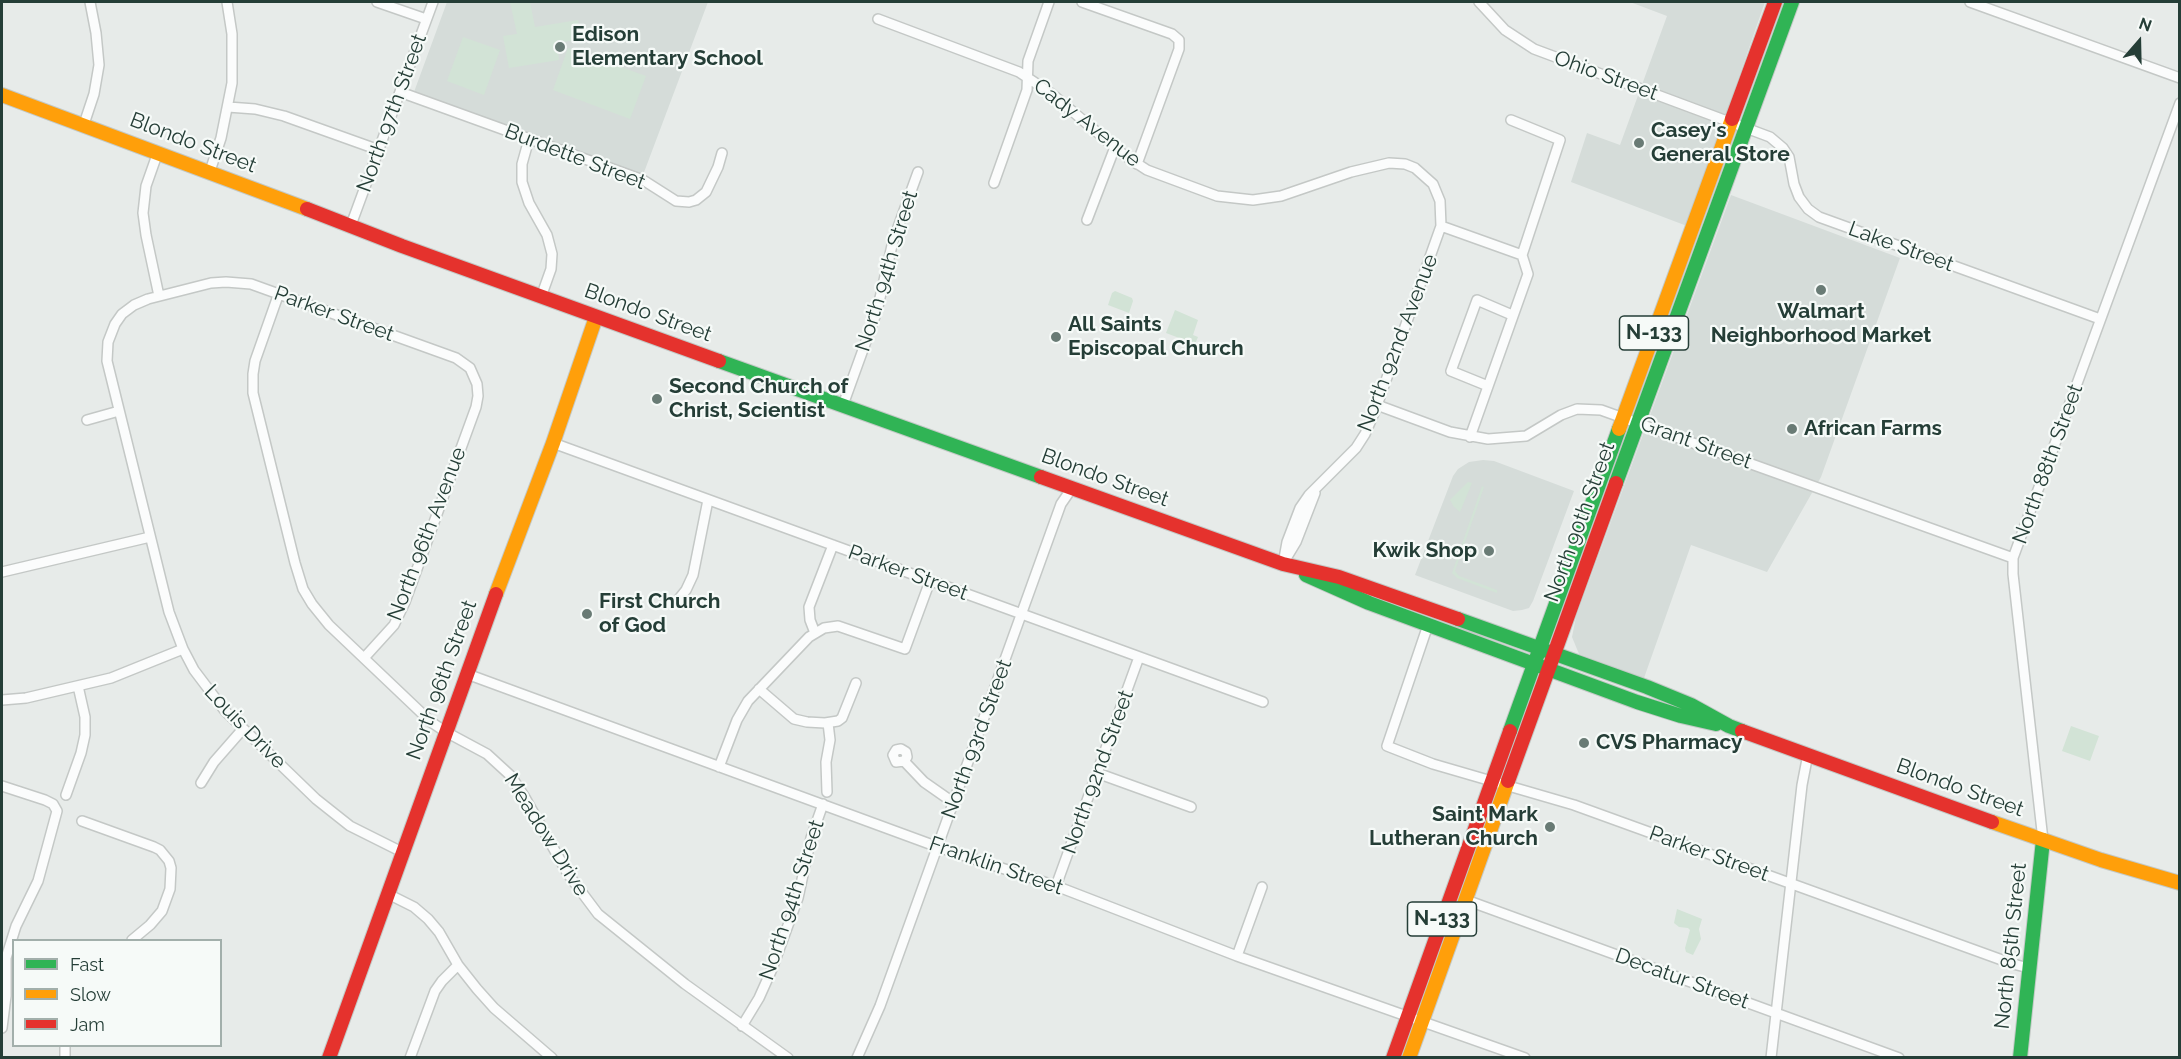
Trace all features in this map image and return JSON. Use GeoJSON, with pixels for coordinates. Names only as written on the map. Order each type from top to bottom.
{"type":"FeatureCollection","features":[{"type":"Feature","properties":{"kind":"main road","name":"North 90th Street"},"geometry":{"type":"LineString","coordinates":[[1393,1058],[1539,649],[1775,2]]}},
{"type":"Feature","properties":{"kind":"main road","name":"North 90th Street"},"geometry":{"type":"LineString","coordinates":[[1409,1058],[1548,669],[1792,2]]}},
{"type":"Feature","properties":{"kind":"main road","name":"Blondo Street"},"geometry":{"type":"LineString","coordinates":[[2,95],[210,171],[541,297],[1283,564],[1360,599],[1534,664],[1671,713],[1729,726]]}},
{"type":"Feature","properties":{"kind":"main road","name":"North 96th Street"},"geometry":{"type":"LineString","coordinates":[[329,1058],[522,522],[553,443],[596,317]]}},
{"type":"Feature","properties":{"kind":"main road","name":"Blondo Street"},"geometry":{"type":"LineString","coordinates":[[1283,564],[1358,583],[1674,697],[1729,726],[2102,861],[2180,883]]}},
{"type":"Feature","properties":{"kind":"main road","name":"North 85th Street"},"geometry":{"type":"LineString","coordinates":[[2020,1058],[2043,840]]}},
{"type":"Feature","properties":{"kind":"street"},"geometry":{"type":"LineString","coordinates":[[84,124],[94,94],[99,65],[90,2]]}},
{"type":"Feature","properties":{"kind":"street"},"geometry":{"type":"LineString","coordinates":[[210,171],[228,106],[233,59],[228,2]]}},
{"type":"Feature","properties":{"kind":"street"},"geometry":{"type":"LineString","coordinates":[[376,2],[426,19]]}},
{"type":"Feature","properties":{"kind":"street","name":"North 97th Street"},"geometry":{"type":"LineString","coordinates":[[351,225],[433,2]]}},
{"type":"Feature","properties":{"kind":"street"},"geometry":{"type":"LineString","coordinates":[[994,183],[1027,90],[1028,61],[1049,2]]}},
{"type":"Feature","properties":{"kind":"street"},"geometry":{"type":"LineString","coordinates":[[1082,2],[1172,34],[1179,40],[1179,49],[1137,164]]}},
{"type":"Feature","properties":{"kind":"street","name":"Ohio Street"},"geometry":{"type":"LineString","coordinates":[[1479,2],[1505,30],[1534,50],[1746,127]]}},
{"type":"Feature","properties":{"kind":"street"},"geometry":{"type":"LineString","coordinates":[[1970,2],[2180,78]]}},
{"type":"Feature","properties":{"kind":"street","name":"Cady Avenue"},"geometry":{"type":"LineString","coordinates":[[878,19],[995,61],[1028,77],[1137,164],[1147,170],[1217,196],[1253,200],[1281,196],[1373,166],[1389,163],[1405,164],[1424,174],[1433,184],[1440,201],[1442,222]]}},
{"type":"Feature","properties":{"kind":"street","name":"Burdette Street"},"geometry":{"type":"LineString","coordinates":[[400,92],[643,180],[669,198],[682,202],[696,200],[706,192],[722,153]]}},
{"type":"Feature","properties":{"kind":"street","name":"North 88th Street"},"geometry":{"type":"LineString","coordinates":[[2043,840],[2013,558],[2180,103]]}},
{"type":"Feature","properties":{"kind":"street"},"geometry":{"type":"LineString","coordinates":[[228,106],[284,116],[379,150]]}},
{"type":"Feature","properties":{"kind":"street"},"geometry":{"type":"LineString","coordinates":[[1470,437],[1528,274],[1522,255],[1560,140],[1511,120]]}},
{"type":"Feature","properties":{"kind":"street","name":"Lake Street"},"geometry":{"type":"LineString","coordinates":[[1746,127],[1770,137],[1783,148],[1790,160],[1799,197],[1808,209],[1819,217],[2100,319]]}},
{"type":"Feature","properties":{"kind":"street"},"geometry":{"type":"LineString","coordinates":[[529,139],[522,164],[522,182],[529,203],[547,235],[552,254],[551,268],[541,297]]}},
{"type":"Feature","properties":{"kind":"street"},"geometry":{"type":"LineString","coordinates":[[1087,220],[1115,147]]}},
{"type":"Feature","properties":{"kind":"street"},"geometry":{"type":"LineString","coordinates":[[158,152],[146,186],[143,213],[159,296]]}},
{"type":"Feature","properties":{"kind":"street","name":"North 94th Street"},"geometry":{"type":"LineString","coordinates":[[843,405],[877,311],[893,241],[918,171]]}},
{"type":"Feature","properties":{"kind":"street"},"geometry":{"type":"LineString","coordinates":[[1442,222],[1522,255]]}},
{"type":"Feature","properties":{"kind":"street","name":"North 92nd Avenue"},"geometry":{"type":"LineString","coordinates":[[1283,564],[1296,542],[1317,488],[1360,442],[1377,405],[1442,222]]}},
{"type":"Feature","properties":{"kind":"street","name":"Parker Street"},"geometry":{"type":"LineString","coordinates":[[159,296],[211,283],[226,282],[251,284],[279,293],[456,358],[470,368],[474,376],[478,390],[477,402]]}},
{"type":"Feature","properties":{"kind":"street","name":"Meadow Drive"},"geometry":{"type":"LineString","coordinates":[[279,293],[255,361],[254,393],[295,563],[303,589],[322,618],[431,722],[487,754],[511,776],[568,874],[598,914],[685,984],[788,1058]]}},
{"type":"Feature","properties":{"kind":"street","name":"Louis Drive"},"geometry":{"type":"LineString","coordinates":[[159,296],[127,309],[115,324],[110,335],[107,361],[169,612],[183,649],[209,693],[242,729],[337,817],[365,835],[402,852]]}},
{"type":"Feature","properties":{"kind":"street"},"geometry":{"type":"LineString","coordinates":[[1488,386],[1450,371],[1477,300],[1512,315]]}},
{"type":"Feature","properties":{"kind":"street","name":"North 96th Avenue"},"geometry":{"type":"LineString","coordinates":[[364,658],[394,625],[402,609],[477,402]]}},
{"type":"Feature","properties":{"kind":"street","name":"Grant Street"},"geometry":{"type":"LineString","coordinates":[[1377,405],[1450,432],[1470,437],[1496,439],[1522,437],[1537,431],[1566,412],[1597,409],[1639,422],[2013,558]]}},
{"type":"Feature","properties":{"kind":"street"},"geometry":{"type":"LineString","coordinates":[[87,420],[119,411]]}},
{"type":"Feature","properties":{"kind":"street","name":"Parker Street"},"geometry":{"type":"LineString","coordinates":[[553,443],[1263,702]]}},
{"type":"Feature","properties":{"kind":"street","name":"North 93rd Street"},"geometry":{"type":"LineString","coordinates":[[857,1058],[880,1006],[1061,504],[1072,488]]}},
{"type":"Feature","properties":{"kind":"street"},"geometry":{"type":"LineString","coordinates":[[678,600],[693,575],[708,500]]}},
{"type":"Feature","properties":{"kind":"street"},"geometry":{"type":"LineString","coordinates":[[2,572],[150,537]]}},
{"type":"Feature","properties":{"kind":"street"},"geometry":{"type":"LineString","coordinates":[[815,633],[810,620],[809,607],[832,545]]}},
{"type":"Feature","properties":{"kind":"street"},"geometry":{"type":"LineString","coordinates":[[719,767],[741,712],[759,689],[809,637],[824,628],[838,626],[905,649],[930,581]]}},
{"type":"Feature","properties":{"kind":"street","name":"Parker Street"},"geometry":{"type":"LineString","coordinates":[[1428,625],[1387,746],[1432,764],[1574,805],[2029,968]]}},
{"type":"Feature","properties":{"kind":"street"},"geometry":{"type":"LineString","coordinates":[[2,700],[26,698],[126,673],[183,649]]}},
{"type":"Feature","properties":{"kind":"street","name":"North 92nd Street"},"geometry":{"type":"LineString","coordinates":[[1056,886],[1139,657]]}},
{"type":"Feature","properties":{"kind":"street","name":"Franklin Street"},"geometry":{"type":"LineString","coordinates":[[467,674],[938,848],[1056,886],[1237,956],[1525,1058]]}},
{"type":"Feature","properties":{"kind":"street"},"geometry":{"type":"LineString","coordinates":[[759,689],[794,718],[807,722],[828,723],[842,718],[856,683]]}},
{"type":"Feature","properties":{"kind":"street"},"geometry":{"type":"LineString","coordinates":[[66,795],[85,735],[85,717],[78,686]]}},
{"type":"Feature","properties":{"kind":"street"},"geometry":{"type":"LineString","coordinates":[[827,792],[826,762],[830,740],[828,723]]}},
{"type":"Feature","properties":{"kind":"street"},"geometry":{"type":"LineString","coordinates":[[201,783],[214,762],[242,729]]}},
{"type":"Feature","properties":{"kind":"street"},"geometry":{"type":"LineString","coordinates":[[1771,1058],[1802,785],[1808,754]]}},
{"type":"Feature","properties":{"kind":"street"},"geometry":{"type":"LineString","coordinates":[[904,761],[924,782],[954,802]]}},
{"type":"Feature","properties":{"kind":"street"},"geometry":{"type":"LineString","coordinates":[[1097,773],[1191,807]]}},
{"type":"Feature","properties":{"kind":"street"},"geometry":{"type":"LineString","coordinates":[[2,786],[45,800],[57,809],[38,881],[6,942],[6,996],[2,1028]]}},
{"type":"Feature","properties":{"kind":"street","name":"North 94th Street"},"geometry":{"type":"LineString","coordinates":[[742,1026],[759,998],[772,969],[798,898],[811,838],[824,804]]}},
{"type":"Feature","properties":{"kind":"street"},"geometry":{"type":"LineString","coordinates":[[82,821],[154,847],[165,854],[171,868],[170,889],[162,911],[150,926],[133,939]]}},
{"type":"Feature","properties":{"kind":"street"},"geometry":{"type":"LineString","coordinates":[[1237,956],[1262,887]]}},
{"type":"Feature","properties":{"kind":"street"},"geometry":{"type":"LineString","coordinates":[[388,894],[414,907],[428,919],[439,932],[458,965],[494,1008],[552,1058]]}},
{"type":"Feature","properties":{"kind":"street","name":"Decatur Street"},"geometry":{"type":"LineString","coordinates":[[1466,900],[1899,1058]]}},
{"type":"Feature","properties":{"kind":"street"},"geometry":{"type":"LineString","coordinates":[[410,1058],[435,990],[458,965]]}},
{"type":"Feature","properties":{"kind":"shaded area","name":"Edison Elementary School"},"geometry":{"type":"Polygon","coordinates":[[[447,2],[708,2],[643,175],[414,92],[447,2]]]}},
{"type":"Feature","properties":{"kind":"shaded area"},"geometry":{"type":"Polygon","coordinates":[[[1630,2],[1765,2],[1687,226],[1571,182],[1587,133],[1620,145],[1667,16],[1630,2]]]}},
{"type":"Feature","properties":{"kind":"shaded area"},"geometry":{"type":"Polygon","coordinates":[[[1731,195],[1900,258],[1821,477],[1767,572],[1691,545],[1644,678],[1579,654],[1572,637],[1576,617],[1731,195]]]}},
{"type":"Feature","properties":{"kind":"shaded area"},"geometry":{"type":"Polygon","coordinates":[[[1494,461],[1574,491],[1533,601],[1529,608],[1522,610],[1513,611],[1415,575],[1453,476],[1458,469],[1469,462],[1494,461]]]}},
{"type":"Feature","properties":{"kind":"green space"},"geometry":{"type":"Polygon","coordinates":[[[510,2],[530,2],[535,27],[578,20],[582,39],[557,43],[559,60],[509,68],[503,36],[517,34],[510,2]]]}},
{"type":"Feature","properties":{"kind":"green space"},"geometry":{"type":"Polygon","coordinates":[[[463,37],[500,50],[484,95],[447,81],[463,37]]]}},
{"type":"Feature","properties":{"kind":"green space"},"geometry":{"type":"Polygon","coordinates":[[[568,48],[646,76],[630,119],[553,90],[568,48]]]}},
{"type":"Feature","properties":{"kind":"green space"},"geometry":{"type":"Polygon","coordinates":[[[1115,291],[1132,298],[1129,313],[1108,305],[1115,291]]]}},
{"type":"Feature","properties":{"kind":"green space"},"geometry":{"type":"Polygon","coordinates":[[[1175,310],[1198,320],[1193,335],[1198,337],[1195,344],[1166,333],[1175,310]]]}},
{"type":"Feature","properties":{"kind":"green space"},"geometry":{"type":"Polygon","coordinates":[[[1468,482],[1472,483],[1460,512],[1450,500],[1468,482]]]}},
{"type":"Feature","properties":{"kind":"green space"},"geometry":{"type":"Polygon","coordinates":[[[1482,486],[1484,487],[1455,571],[1459,576],[1497,590],[1497,593],[1457,578],[1452,573],[1482,486]]]}},
{"type":"Feature","properties":{"kind":"green space"},"geometry":{"type":"Polygon","coordinates":[[[2071,726],[2099,736],[2090,761],[2062,751],[2071,726]]]}},
{"type":"Feature","properties":{"kind":"green space"},"geometry":{"type":"Polygon","coordinates":[[[1677,909],[1702,919],[1699,929],[1701,939],[1693,955],[1686,952],[1685,948],[1690,930],[1674,923],[1677,909]]]}},
{"type":"Feature","properties":{"kind":"traffic: fast"},"geometry":{"type":"LineString","coordinates":[[1616,483],[1792,2]]}},
{"type":"Feature","properties":{"kind":"traffic: fast"},"geometry":{"type":"LineString","coordinates":[[719,361],[1041,477]]}},
{"type":"Feature","properties":{"kind":"traffic: fast"},"geometry":{"type":"LineString","coordinates":[[1510,731],[1619,429]]}},
{"type":"Feature","properties":{"kind":"traffic: fast"},"geometry":{"type":"LineString","coordinates":[[1306,575],[1369,603],[1637,702],[1716,724]]}},
{"type":"Feature","properties":{"kind":"traffic: fast"},"geometry":{"type":"LineString","coordinates":[[1458,619],[1647,687],[1691,705],[1742,731]]}},
{"type":"Feature","properties":{"kind":"traffic: fast"},"geometry":{"type":"LineString","coordinates":[[2020,1058],[2043,840]]}},
{"type":"Feature","properties":{"kind":"traffic: slow"},"geometry":{"type":"LineString","coordinates":[[2,95],[307,209]]}},
{"type":"Feature","properties":{"kind":"traffic: slow"},"geometry":{"type":"LineString","coordinates":[[1619,429],[1732,119]]}},
{"type":"Feature","properties":{"kind":"traffic: slow"},"geometry":{"type":"LineString","coordinates":[[496,594],[553,443],[596,317]]}},
{"type":"Feature","properties":{"kind":"traffic: slow"},"geometry":{"type":"LineString","coordinates":[[1409,1058],[1508,781]]}},
{"type":"Feature","properties":{"kind":"traffic: slow"},"geometry":{"type":"LineString","coordinates":[[1992,822],[2101,860],[2180,883]]}},
{"type":"Feature","properties":{"kind":"traffic: jam"},"geometry":{"type":"LineString","coordinates":[[1732,119],[1775,2]]}},
{"type":"Feature","properties":{"kind":"traffic: jam"},"geometry":{"type":"LineString","coordinates":[[307,209],[402,246],[719,361]]}},
{"type":"Feature","properties":{"kind":"traffic: jam"},"geometry":{"type":"LineString","coordinates":[[1041,477],[1283,564],[1339,577],[1458,619]]}},
{"type":"Feature","properties":{"kind":"traffic: jam"},"geometry":{"type":"LineString","coordinates":[[1508,781],[1616,483]]}},
{"type":"Feature","properties":{"kind":"traffic: jam"},"geometry":{"type":"LineString","coordinates":[[329,1058],[496,594]]}},
{"type":"Feature","properties":{"kind":"traffic: jam"},"geometry":{"type":"LineString","coordinates":[[1393,1058],[1510,731]]}},
{"type":"Feature","properties":{"kind":"traffic: jam"},"geometry":{"type":"LineString","coordinates":[[1742,731],[1992,822]]}},
{"type":"Feature","properties":{"kind":"place","name":"Edison Elementary School"},"geometry":{"type":"Point","coordinates":[560,47]}},
{"type":"Feature","properties":{"kind":"place","name":"Casey's General Store"},"geometry":{"type":"Point","coordinates":[1639,143]}},
{"type":"Feature","properties":{"kind":"place","name":"Walmart Neighborhood Market"},"geometry":{"type":"Point","coordinates":[1821,290]}},
{"type":"Feature","properties":{"kind":"place","name":"All Saints Episcopal Church"},"geometry":{"type":"Point","coordinates":[1056,337]}},
{"type":"Feature","properties":{"kind":"place","name":"Second Church of Christ, Scientist"},"geometry":{"type":"Point","coordinates":[657,399]}},
{"type":"Feature","properties":{"kind":"place","name":"African Farms"},"geometry":{"type":"Point","coordinates":[1792,429]}},
{"type":"Feature","properties":{"kind":"place","name":"Kwik Shop"},"geometry":{"type":"Point","coordinates":[1489,551]}},
{"type":"Feature","properties":{"kind":"place","name":"First Church of God"},"geometry":{"type":"Point","coordinates":[587,614]}},
{"type":"Feature","properties":{"kind":"place","name":"CVS Pharmacy"},"geometry":{"type":"Point","coordinates":[1584,743]}},
{"type":"Feature","properties":{"kind":"place","name":"Saint Mark Lutheran Church"},"geometry":{"type":"Point","coordinates":[1550,827]}}]}
